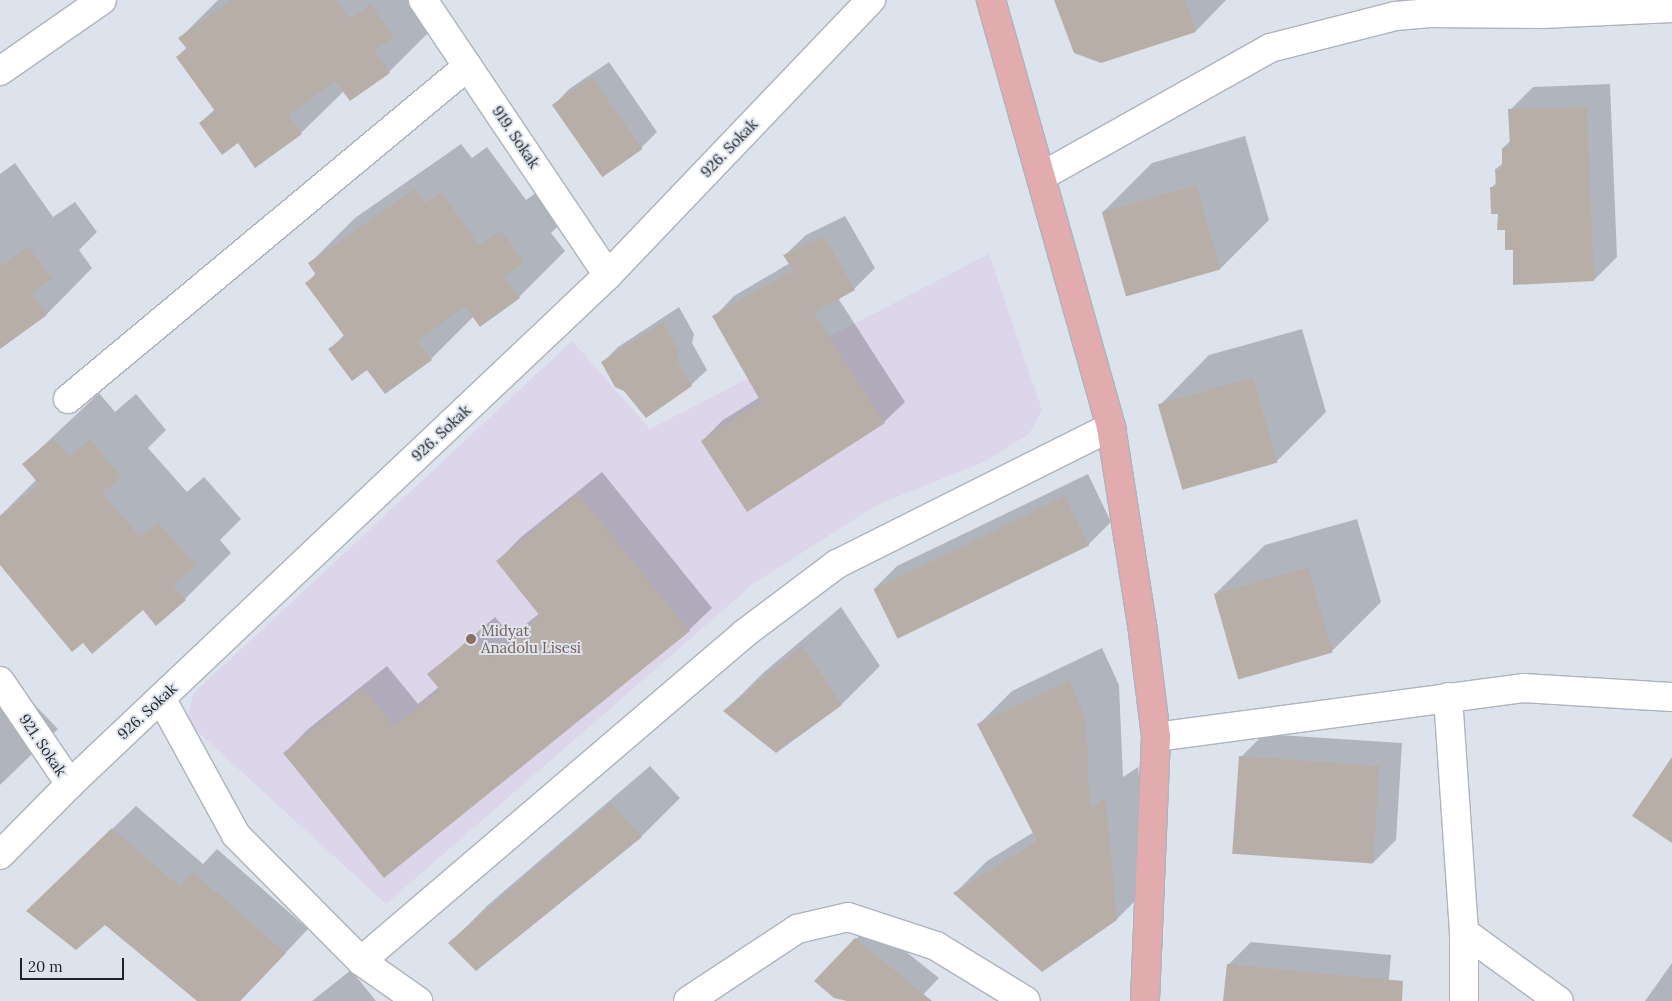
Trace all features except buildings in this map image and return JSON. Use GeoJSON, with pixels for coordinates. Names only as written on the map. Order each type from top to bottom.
{"type":"FeatureCollection","features":[{"type":"Feature","properties":{"kind":"main road"},"geometry":{"type":"LineString","coordinates":[[991,0],[1111,427],[1142,624],[1156,737],[1146,1001]]}},
{"type":"Feature","properties":{"kind":"street"},"geometry":{"type":"LineString","coordinates":[[0,70],[102,0]]}},
{"type":"Feature","properties":{"kind":"street","name":"919. Sokak"},"geometry":{"type":"LineString","coordinates":[[423,0],[608,275]]}},
{"type":"Feature","properties":{"kind":"street","name":"926. Sokak"},"geometry":{"type":"LineString","coordinates":[[0,854],[70,784],[608,275],[871,0]]}},
{"type":"Feature","properties":{"kind":"street"},"geometry":{"type":"LineString","coordinates":[[1042,176],[1270,48],[1396,16],[1424,6],[1542,14],[1672,8]]}},
{"type":"Feature","properties":{"kind":"street"},"geometry":{"type":"LineString","coordinates":[[68,399],[468,66]]}},
{"type":"Feature","properties":{"kind":"street"},"geometry":{"type":"LineString","coordinates":[[361,961],[745,634],[837,564],[1111,427]]}},
{"type":"Feature","properties":{"kind":"street","name":"921. Sokak"},"geometry":{"type":"LineString","coordinates":[[0,680],[70,784]]}},
{"type":"Feature","properties":{"kind":"street"},"geometry":{"type":"LineString","coordinates":[[1156,737],[1523,688],[1672,697]]}},
{"type":"Feature","properties":{"kind":"street"},"geometry":{"type":"LineString","coordinates":[[1448,697],[1464,932],[1464,1001]]}},
{"type":"Feature","properties":{"kind":"street"},"geometry":{"type":"LineString","coordinates":[[161,698],[236,834],[361,961],[418,1001]]}},
{"type":"Feature","properties":{"kind":"street"},"geometry":{"type":"LineString","coordinates":[[688,1001],[797,929],[848,918],[936,946],[1026,1001]]}},
{"type":"Feature","properties":{"kind":"street"},"geometry":{"type":"LineString","coordinates":[[1464,932],[1559,1001]]}},
{"type":"Feature","properties":{"kind":"shaded area","name":"Midyat Anadolu Lisesi"},"geometry":{"type":"Polygon","coordinates":[[[989,254],[1042,410],[1029,434],[984,462],[877,505],[753,584],[386,904],[187,722],[193,694],[572,341],[650,429],[989,254]]]}},
{"type":"Feature","properties":{"kind":"place","name":"Midyat Anadolu Lisesi"},"geometry":{"type":"Point","coordinates":[471,639]}}]}
